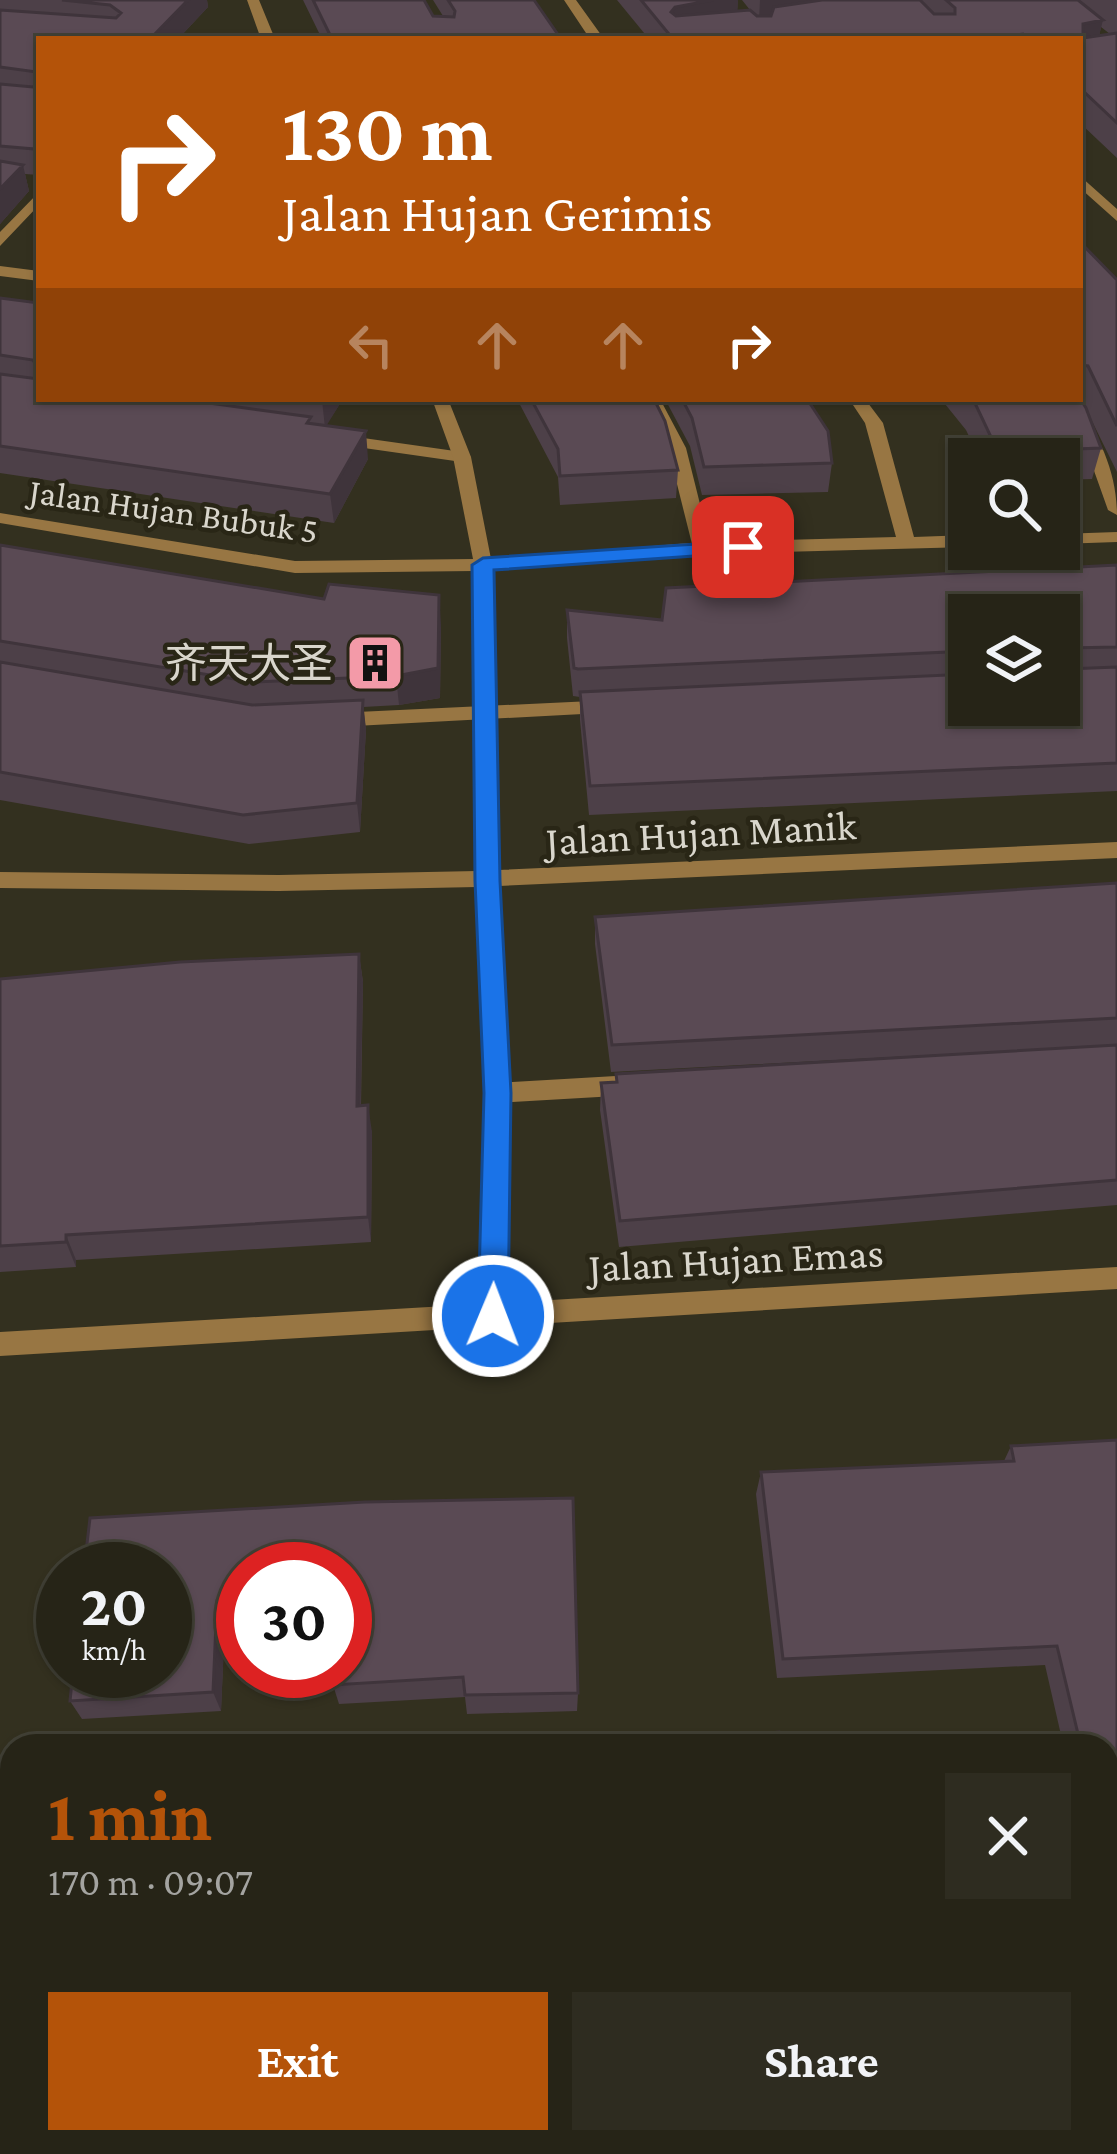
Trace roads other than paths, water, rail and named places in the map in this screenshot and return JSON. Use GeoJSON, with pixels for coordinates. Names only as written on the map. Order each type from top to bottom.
{"type":"FeatureCollection","features":[{"type":"Feature","properties":{"kind":"street"},"geometry":{"type":"LineString","coordinates":[[253,0],[267,36]]}},
{"type":"Feature","properties":{"kind":"street"},"geometry":{"type":"LineString","coordinates":[[570,0],[595,36]]}},
{"type":"Feature","properties":{"kind":"street"},"geometry":{"type":"LineString","coordinates":[[20,182],[36,184]]}},
{"type":"Feature","properties":{"kind":"street"},"geometry":{"type":"LineString","coordinates":[[1083,183],[1117,217]]}},
{"type":"Feature","properties":{"kind":"street"},"geometry":{"type":"LineString","coordinates":[[0,241],[36,199]]}},
{"type":"Feature","properties":{"kind":"street"},"geometry":{"type":"LineString","coordinates":[[0,271],[36,276]]}},
{"type":"Feature","properties":{"kind":"street"},"geometry":{"type":"LineString","coordinates":[[441,402],[462,457],[483,565],[497,1093],[493,1316]]}},
{"type":"Feature","properties":{"kind":"street"},"geometry":{"type":"LineString","coordinates":[[653,402],[676,448],[702,548]]}},
{"type":"Feature","properties":{"kind":"street"},"geometry":{"type":"LineString","coordinates":[[859,402],[874,423],[907,543]]}},
{"type":"Feature","properties":{"kind":"street"},"geometry":{"type":"LineString","coordinates":[[1070,402],[1091,437],[1117,510]]}},
{"type":"Feature","properties":{"kind":"street"},"geometry":{"type":"LineString","coordinates":[[326,437],[462,457]]}},
{"type":"Feature","properties":{"kind":"street","name":"Jalan Hujan Bubuk 5"},"geometry":{"type":"LineString","coordinates":[[0,518],[296,567],[483,565],[702,548],[948,542]]}},
{"type":"Feature","properties":{"kind":"street"},"geometry":{"type":"LineString","coordinates":[[1080,538],[1117,537]]}},
{"type":"Feature","properties":{"kind":"street"},"geometry":{"type":"LineString","coordinates":[[303,721],[647,706]]}},
{"type":"Feature","properties":{"kind":"street","name":"Jalan Hujan Manik"},"geometry":{"type":"LineString","coordinates":[[0,880],[214,886],[488,881],[1117,850]]}},
{"type":"Feature","properties":{"kind":"street"},"geometry":{"type":"LineString","coordinates":[[497,1093],[664,1084]]}},
{"type":"Feature","properties":{"kind":"street","name":"Jalan Hujan Emas"},"geometry":{"type":"LineString","coordinates":[[0,1344],[1117,1278]]}},
{"type":"Feature","properties":{"kind":"place","name":"齐天大圣"},"geometry":{"type":"Point","coordinates":[375,663]}}]}
